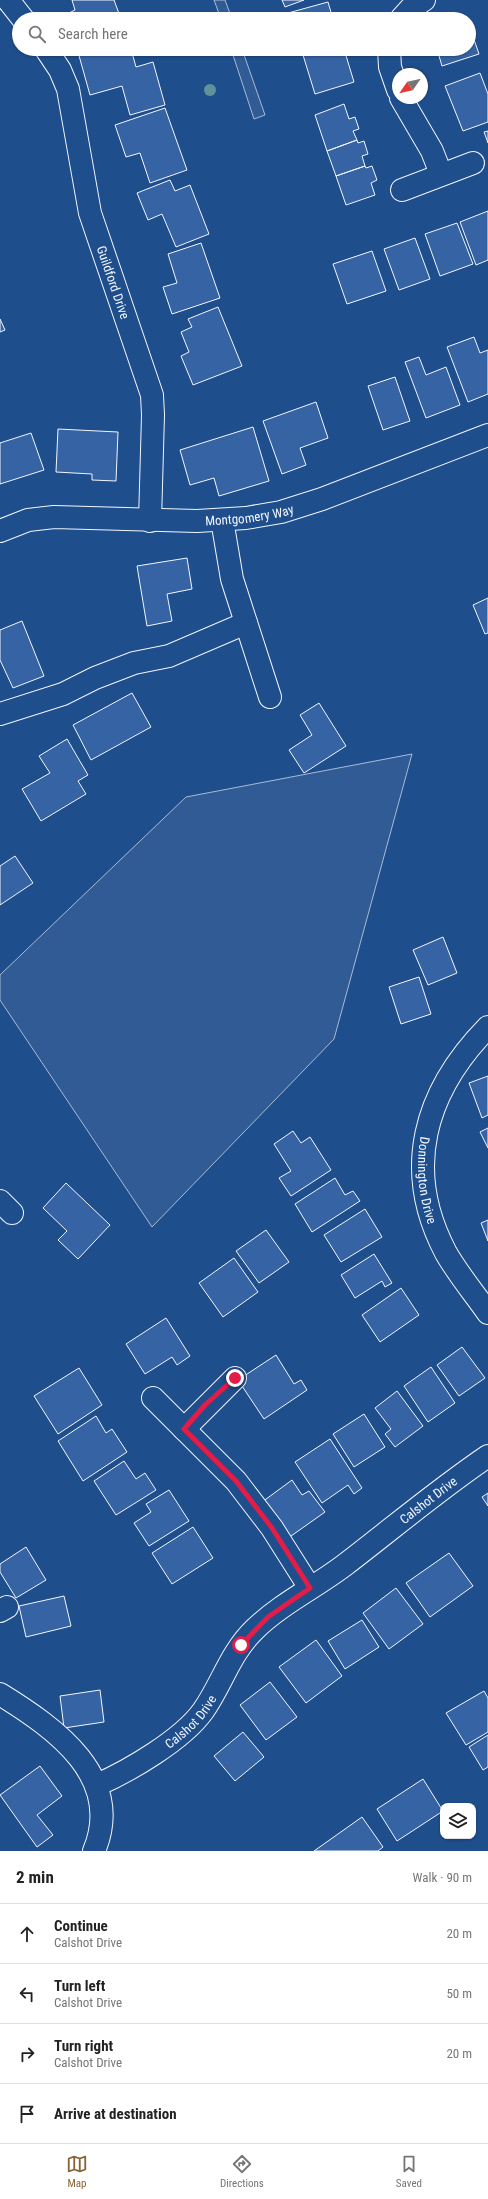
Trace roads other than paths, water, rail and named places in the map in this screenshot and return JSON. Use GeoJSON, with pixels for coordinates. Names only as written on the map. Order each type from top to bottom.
{"type":"FeatureCollection","features":[{"type":"Feature","properties":{"kind":"street"},"geometry":{"type":"LineString","coordinates":[[8,0],[17,12]]}},
{"type":"Feature","properties":{"kind":"street"},"geometry":{"type":"LineString","coordinates":[[407,12],[410,8],[424,0]]}},
{"type":"Feature","properties":{"kind":"street","name":"Guildford Drive"},"geometry":{"type":"LineString","coordinates":[[51,56],[60,70],[68,89],[90,213],[152,395],[153,416],[150,521]]}},
{"type":"Feature","properties":{"kind":"street"},"geometry":{"type":"LineString","coordinates":[[390,56],[390,67],[392,73]]}},
{"type":"Feature","properties":{"kind":"street"},"geometry":{"type":"LineString","coordinates":[[405,104],[432,151],[442,174]]}},
{"type":"Feature","properties":{"kind":"street"},"geometry":{"type":"LineString","coordinates":[[402,190],[473,163]]}},
{"type":"Feature","properties":{"kind":"street","name":"Montgomery Way"},"geometry":{"type":"LineString","coordinates":[[0,531],[28,520],[54,517],[150,521],[222,520],[246,518],[295,508],[488,435]]}},
{"type":"Feature","properties":{"kind":"street"},"geometry":{"type":"LineString","coordinates":[[222,520],[232,578],[270,697]]}},
{"type":"Feature","properties":{"kind":"street"},"geometry":{"type":"LineString","coordinates":[[6,712],[63,694],[95,678],[134,663],[169,656],[246,623]]}},
{"type":"Feature","properties":{"kind":"street","name":"Donnington Drive"},"geometry":{"type":"LineString","coordinates":[[488,1027],[462,1057],[432,1112],[427,1129],[422,1168],[424,1190],[436,1232],[447,1254],[488,1313]]}},
{"type":"Feature","properties":{"kind":"street"},"geometry":{"type":"LineString","coordinates":[[184,1429],[205,1405],[235,1378]]}},
{"type":"Feature","properties":{"kind":"street"},"geometry":{"type":"LineString","coordinates":[[153,1398],[236,1481],[272,1528],[310,1588]]}},
{"type":"Feature","properties":{"kind":"street","name":"Calshot Drive"},"geometry":{"type":"LineString","coordinates":[[97,1785],[142,1760],[188,1728],[204,1710],[241,1645],[268,1617],[345,1565],[451,1482],[488,1456]]}},
{"type":"Feature","properties":{"kind":"street"},"geometry":{"type":"LineString","coordinates":[[0,1694],[34,1717],[65,1742],[84,1762],[97,1785],[103,1810],[101,1829],[94,1851]]}}]}
